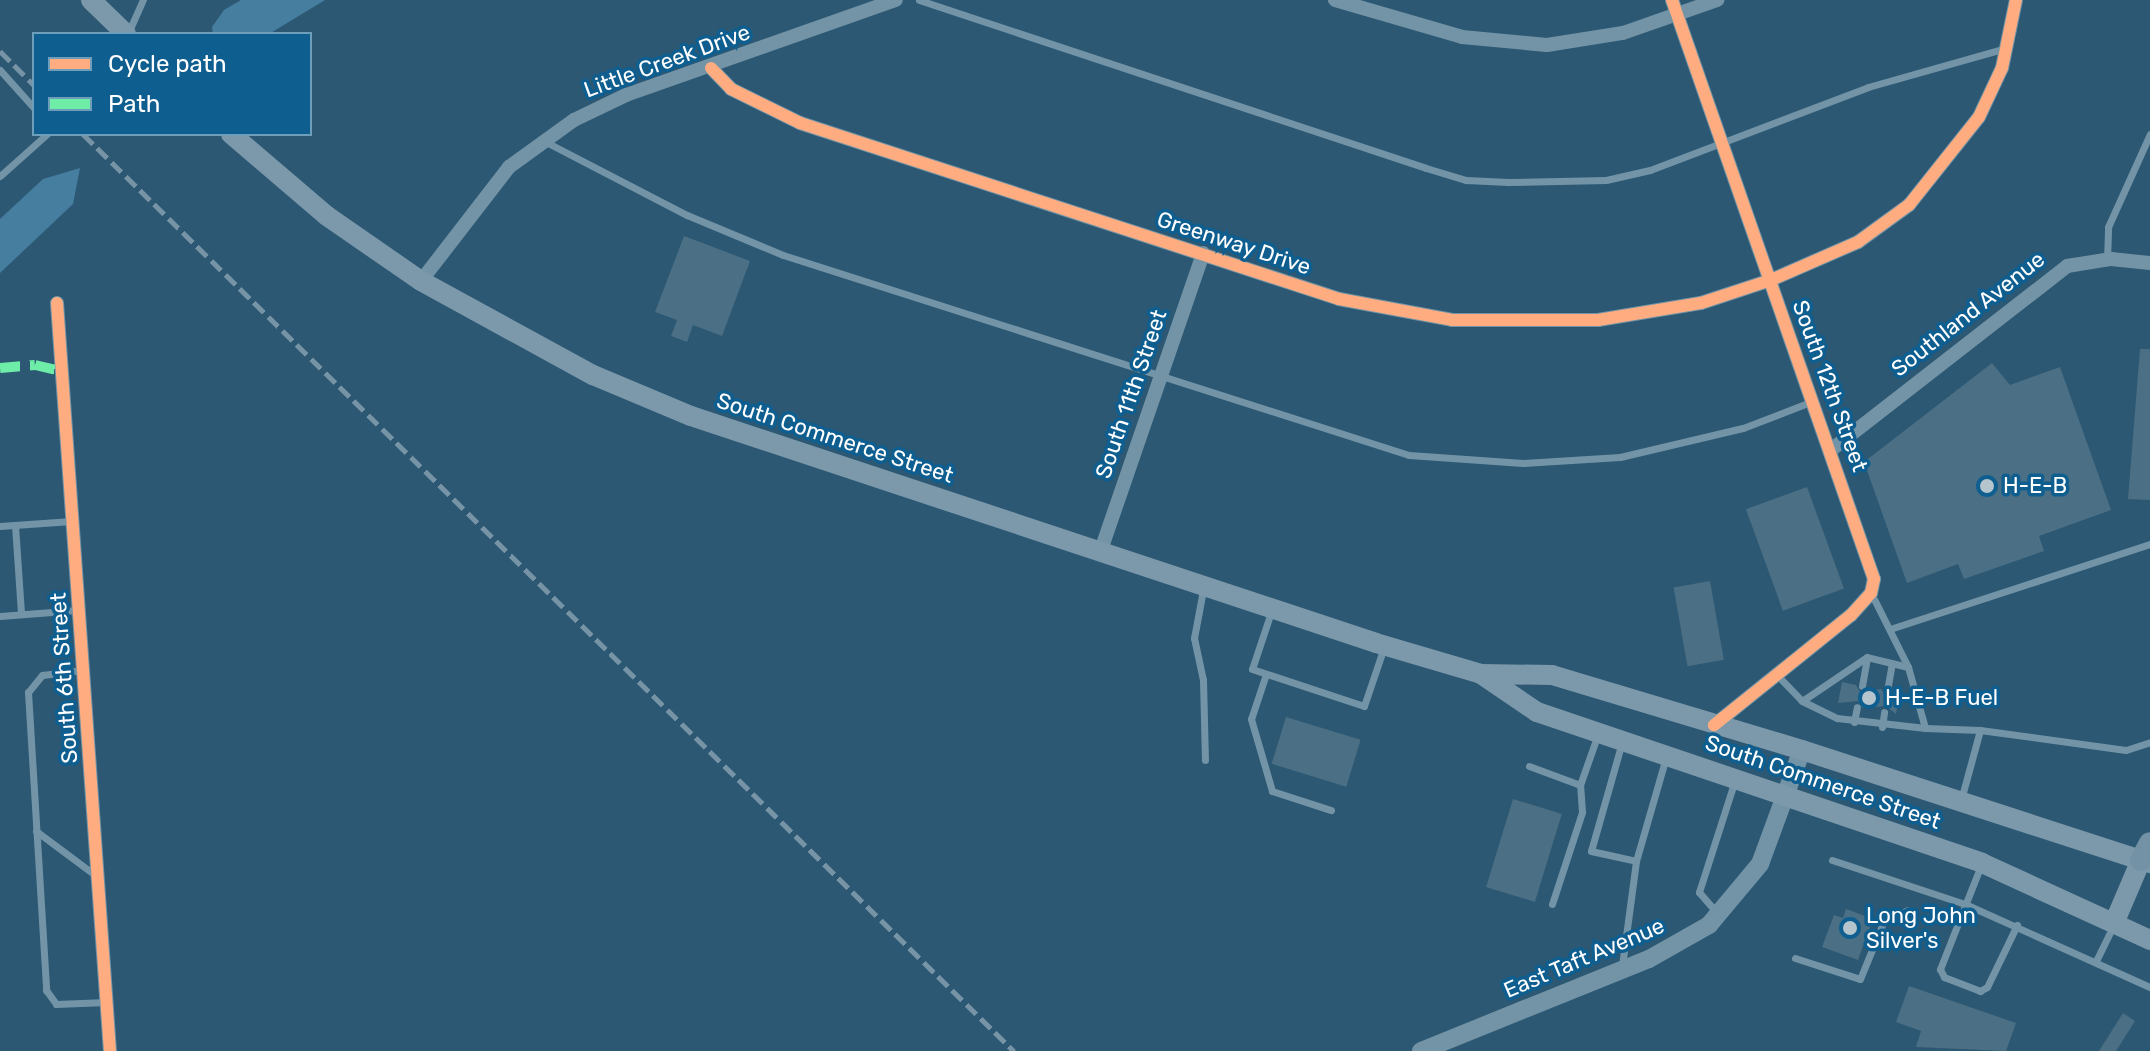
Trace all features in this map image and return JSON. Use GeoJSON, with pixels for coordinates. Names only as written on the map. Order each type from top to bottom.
{"type":"FeatureCollection","features":[{"type":"Feature","properties":{"kind":"main road"},"geometry":{"type":"LineString","coordinates":[[96,3],[124,32]]}},
{"type":"Feature","properties":{"kind":"main road","name":"South Commerce Street"},"geometry":{"type":"LineString","coordinates":[[233,136],[327,216],[421,281],[593,375],[691,416],[1481,674],[1552,675],[1802,750],[1961,802],[2148,856]]}},
{"type":"Feature","properties":{"kind":"main road","name":"South Commerce Street"},"geometry":{"type":"LineString","coordinates":[[1481,674],[1537,712],[1787,793],[1982,863],[2115,921],[2150,940]]}},
{"type":"Feature","properties":{"kind":"main road"},"geometry":{"type":"LineString","coordinates":[[2115,921],[2148,856]]}},
{"type":"Feature","properties":{"kind":"street","name":"Little Creek Drive"},"geometry":{"type":"LineString","coordinates":[[421,281],[474,206],[542,140],[599,107],[896,0]]}},
{"type":"Feature","properties":{"kind":"street"},"geometry":{"type":"LineString","coordinates":[[1335,0],[1492,43],[1573,42],[1623,33],[1675,7],[1717,0]]}},
{"type":"Feature","properties":{"kind":"street","name":"Greenway Drive"},"geometry":{"type":"LineString","coordinates":[[711,68],[731,89],[800,123],[1339,299],[1395,311],[1511,323],[1642,313],[1701,303],[1771,280],[1858,242],[1909,205],[1979,117],[2007,47],[2016,0]]}},
{"type":"Feature","properties":{"kind":"street","name":"South 12th Street"},"geometry":{"type":"LineString","coordinates":[[1675,7],[1872,565],[1871,593]]}},
{"type":"Feature","properties":{"kind":"street","name":"South 11th Street"},"geometry":{"type":"LineString","coordinates":[[1101,550],[1203,253]]}},
{"type":"Feature","properties":{"kind":"street","name":"Southland Avenue"},"geometry":{"type":"LineString","coordinates":[[1831,450],[2067,266],[2107,260],[2150,263]]}},
{"type":"Feature","properties":{"kind":"street","name":"South 6th Street"},"geometry":{"type":"LineString","coordinates":[[57,303],[110,1051]]}},
{"type":"Feature","properties":{"kind":"street"},"geometry":{"type":"LineString","coordinates":[[1714,725],[1851,615],[1871,593]]}},
{"type":"Feature","properties":{"kind":"street","name":"East Taft Avenue"},"geometry":{"type":"LineString","coordinates":[[1421,1051],[1622,970],[1690,938],[1719,915],[1760,864],[1802,750]]}},
{"type":"Feature","properties":{"kind":"lane"},"geometry":{"type":"LineString","coordinates":[[127,32],[143,0]]}},
{"type":"Feature","properties":{"kind":"lane"},"geometry":{"type":"LineString","coordinates":[[919,0],[1032,41],[1466,180],[1606,180],[1723,146],[1868,87],[2007,47]]}},
{"type":"Feature","properties":{"kind":"lane"},"geometry":{"type":"LineString","coordinates":[[0,70],[32,106]]}},
{"type":"Feature","properties":{"kind":"lane"},"geometry":{"type":"LineString","coordinates":[[2107,260],[2108,227],[2150,134]]}},
{"type":"Feature","properties":{"kind":"lane"},"geometry":{"type":"LineString","coordinates":[[0,176],[45,136]]}},
{"type":"Feature","properties":{"kind":"lane"},"geometry":{"type":"LineString","coordinates":[[542,140],[687,215],[783,255],[1376,447],[1467,461],[1620,457],[1743,428],[1814,401]]}},
{"type":"Feature","properties":{"kind":"lane"},"geometry":{"type":"LineString","coordinates":[[0,526],[72,521]]}},
{"type":"Feature","properties":{"kind":"lane"},"geometry":{"type":"LineString","coordinates":[[15,525],[21,614]]}},
{"type":"Feature","properties":{"kind":"lane"},"geometry":{"type":"LineString","coordinates":[[1893,628],[2150,544]]}},
{"type":"Feature","properties":{"kind":"lane"},"geometry":{"type":"LineString","coordinates":[[1205,584],[1194,638],[1203,680],[1205,760]]}},
{"type":"Feature","properties":{"kind":"lane"},"geometry":{"type":"LineString","coordinates":[[1871,593],[1893,628],[1908,667],[1925,728]]}},
{"type":"Feature","properties":{"kind":"lane"},"geometry":{"type":"LineString","coordinates":[[1273,606],[1252,669],[1266,674],[1364,706],[1385,645]]}},
{"type":"Feature","properties":{"kind":"lane"},"geometry":{"type":"LineString","coordinates":[[0,616],[79,610]]}},
{"type":"Feature","properties":{"kind":"lane"},"geometry":{"type":"LineString","coordinates":[[1802,701],[1867,657],[1908,667]]}},
{"type":"Feature","properties":{"kind":"lane"},"geometry":{"type":"LineString","coordinates":[[1862,686],[1867,657]]}},
{"type":"Feature","properties":{"kind":"lane"},"geometry":{"type":"LineString","coordinates":[[1887,691],[1892,664]]}},
{"type":"Feature","properties":{"kind":"lane"},"geometry":{"type":"LineString","coordinates":[[83,670],[42,675],[30,684],[36,831],[50,1000],[66,1005],[107,1002]]}},
{"type":"Feature","properties":{"kind":"lane"},"geometry":{"type":"LineString","coordinates":[[1266,674],[1251,719],[1272,791],[1331,810]]}},
{"type":"Feature","properties":{"kind":"lane"},"geometry":{"type":"LineString","coordinates":[[1775,674],[1802,701],[1854,722],[1882,727],[1980,730],[2126,750],[2150,742]]}},
{"type":"Feature","properties":{"kind":"lane"},"geometry":{"type":"LineString","coordinates":[[1854,722],[1857,707]]}},
{"type":"Feature","properties":{"kind":"lane"},"geometry":{"type":"LineString","coordinates":[[1882,727],[1884,712]]}},
{"type":"Feature","properties":{"kind":"lane"},"geometry":{"type":"LineString","coordinates":[[1961,802],[1980,730]]}},
{"type":"Feature","properties":{"kind":"lane"},"geometry":{"type":"LineString","coordinates":[[1552,904],[1582,812],[1580,785],[1598,732]]}},
{"type":"Feature","properties":{"kind":"lane"},"geometry":{"type":"LineString","coordinates":[[1623,740],[1591,851],[1636,861]]}},
{"type":"Feature","properties":{"kind":"lane"},"geometry":{"type":"LineString","coordinates":[[1622,970],[1636,861],[1666,754]]}},
{"type":"Feature","properties":{"kind":"lane"},"geometry":{"type":"LineString","coordinates":[[1529,766],[1580,785]]}},
{"type":"Feature","properties":{"kind":"lane"},"geometry":{"type":"LineString","coordinates":[[1719,915],[1699,892],[1736,777]]}},
{"type":"Feature","properties":{"kind":"lane"},"geometry":{"type":"LineString","coordinates":[[36,831],[98,877]]}},
{"type":"Feature","properties":{"kind":"lane"},"geometry":{"type":"LineString","coordinates":[[1832,860],[1965,904],[2150,987]]}},
{"type":"Feature","properties":{"kind":"lane"},"geometry":{"type":"LineString","coordinates":[[1982,863],[1940,969],[1944,977],[1980,991],[1987,987],[2017,925]]}},
{"type":"Feature","properties":{"kind":"lane"},"geometry":{"type":"LineString","coordinates":[[1795,958],[1860,979],[1883,923],[1907,910]]}},
{"type":"Feature","properties":{"kind":"lane"},"geometry":{"type":"LineString","coordinates":[[2096,961],[2115,921]]}},
{"type":"Feature","properties":{"kind":"water"},"geometry":{"type":"Polygon","coordinates":[[[241,0],[325,0],[272,32],[213,32],[212,27],[224,10],[241,0]]]}},
{"type":"Feature","properties":{"kind":"water"},"geometry":{"type":"Polygon","coordinates":[[[80,168],[73,204],[0,273],[0,219],[43,179],[80,168]]]}},
{"type":"Feature","properties":{"kind":"building"},"geometry":{"type":"Polygon","coordinates":[[[684,236],[750,261],[722,336],[693,325],[687,342],[671,336],[677,320],[655,312],[684,236]]]}},
{"type":"Feature","properties":{"kind":"building"},"geometry":{"type":"Polygon","coordinates":[[[2140,349],[2150,349],[2150,500],[2128,499],[2140,349]]]}},
{"type":"Feature","properties":{"kind":"building","name":"H-E-B"},"geometry":{"type":"Polygon","coordinates":[[[1992,363],[2010,385],[2060,367],[2111,510],[2039,536],[2044,551],[1964,579],[1958,564],[1907,583],[1864,462],[1992,363]]]}},
{"type":"Feature","properties":{"kind":"building"},"geometry":{"type":"Polygon","coordinates":[[[1807,487],[1844,588],[1783,611],[1746,509],[1807,487]]]}},
{"type":"Feature","properties":{"kind":"building"},"geometry":{"type":"Polygon","coordinates":[[[1710,581],[1724,660],[1687,666],[1674,587],[1710,581]]]}},
{"type":"Feature","properties":{"kind":"building","name":"H-E-B Fuel"},"geometry":{"type":"Polygon","coordinates":[[[1842,682],[1856,685],[1860,692],[1881,689],[1887,697],[1900,693],[1896,714],[1886,706],[1863,708],[1858,701],[1838,703],[1842,682]]]}},
{"type":"Feature","properties":{"kind":"building"},"geometry":{"type":"Polygon","coordinates":[[[1286,717],[1361,740],[1346,787],[1272,764],[1286,717]]]}},
{"type":"Feature","properties":{"kind":"building"},"geometry":{"type":"Polygon","coordinates":[[[1513,799],[1562,814],[1535,902],[1486,887],[1513,799]]]}},
{"type":"Feature","properties":{"kind":"building","name":"Long John Silver's"},"geometry":{"type":"Polygon","coordinates":[[[1846,909],[1873,919],[1858,960],[1822,947],[1834,915],[1843,918],[1846,909]]]}},
{"type":"Feature","properties":{"kind":"building"},"geometry":{"type":"Polygon","coordinates":[[[1909,986],[2016,1023],[2006,1051],[1916,1047],[1921,1031],[1896,1022],[1909,986]]]}},
{"type":"Feature","properties":{"kind":"building"},"geometry":{"type":"Polygon","coordinates":[[[2123,1013],[2135,1021],[2116,1051],[2099,1051],[2123,1013]]]}},
{"type":"Feature","properties":{"kind":"railway"},"geometry":{"type":"LineString","coordinates":[[0,51],[32,83]]}},
{"type":"Feature","properties":{"kind":"railway"},"geometry":{"type":"LineString","coordinates":[[85,136],[1014,1051]]}},
{"type":"Feature","properties":{"kind":"marked path"},"geometry":{"type":"LineString","coordinates":[[0,368],[35,365],[62,371]]}},
{"type":"Feature","properties":{"kind":"cycle path"},"geometry":{"type":"LineString","coordinates":[[1672,0],[1874,579],[1871,593],[1851,615],[1714,725]]}},
{"type":"Feature","properties":{"kind":"cycle path"},"geometry":{"type":"LineString","coordinates":[[711,68],[731,89],[800,123],[1339,299],[1452,320],[1598,320],[1701,303],[1771,280],[1858,242],[1909,205],[1979,117],[2002,68],[2016,0]]}},
{"type":"Feature","properties":{"kind":"cycle path"},"geometry":{"type":"LineString","coordinates":[[57,303],[110,1051]]}},
{"type":"Feature","properties":{"kind":"place","name":"H-E-B"},"geometry":{"type":"Point","coordinates":[1987,486]}},
{"type":"Feature","properties":{"kind":"place","name":"H-E-B Fuel"},"geometry":{"type":"Point","coordinates":[1869,698]}},
{"type":"Feature","properties":{"kind":"place","name":"Long John Silver's"},"geometry":{"type":"Point","coordinates":[1850,928]}}]}
